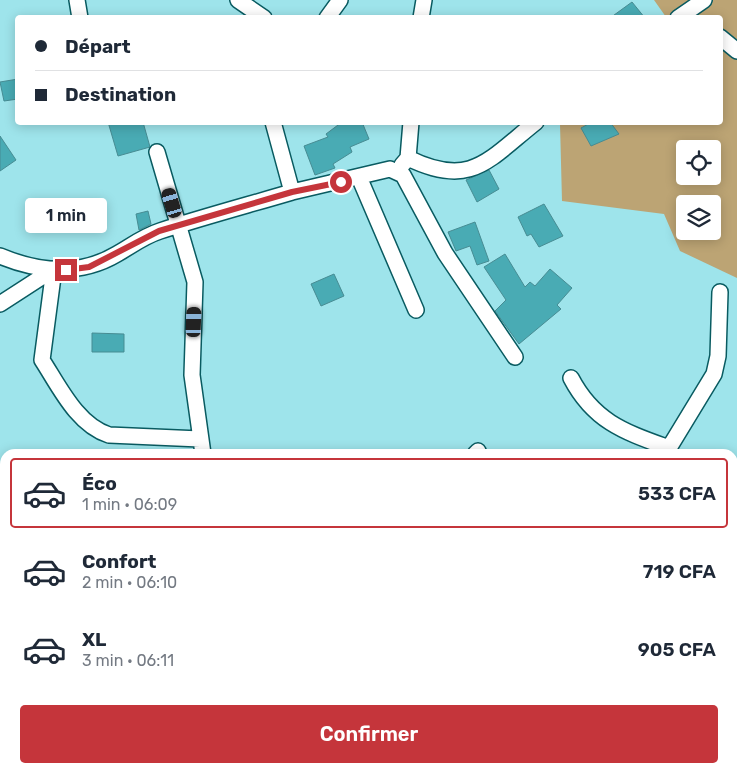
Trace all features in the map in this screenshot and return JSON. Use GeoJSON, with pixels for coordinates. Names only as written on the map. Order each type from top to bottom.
{"type":"FeatureCollection","features":[{"type":"Feature","properties":{"kind":"street"},"geometry":{"type":"LineString","coordinates":[[77,0],[80,15]]}},
{"type":"Feature","properties":{"kind":"street"},"geometry":{"type":"LineString","coordinates":[[238,0],[260,15]]}},
{"type":"Feature","properties":{"kind":"street"},"geometry":{"type":"LineString","coordinates":[[329,15],[340,0]]}},
{"type":"Feature","properties":{"kind":"street"},"geometry":{"type":"LineString","coordinates":[[422,15],[424,0]]}},
{"type":"Feature","properties":{"kind":"street"},"geometry":{"type":"LineString","coordinates":[[684,15],[699,8]]}},
{"type":"Feature","properties":{"kind":"street"},"geometry":{"type":"LineString","coordinates":[[723,40],[737,52]]}},
{"type":"Feature","properties":{"kind":"street"},"geometry":{"type":"LineString","coordinates":[[274,125],[292,192]]}},
{"type":"Feature","properties":{"kind":"street"},"geometry":{"type":"LineString","coordinates":[[398,170],[408,158],[411,125]]}},
{"type":"Feature","properties":{"kind":"street"},"geometry":{"type":"LineString","coordinates":[[408,158],[431,169],[465,172],[484,163],[532,125]]}},
{"type":"Feature","properties":{"kind":"street"},"geometry":{"type":"LineString","coordinates":[[54,269],[42,360],[75,410],[100,432],[202,446],[192,374],[195,282],[192,266],[178,226],[157,152]]}},
{"type":"Feature","properties":{"kind":"street"},"geometry":{"type":"LineString","coordinates":[[0,256],[16,262],[54,269],[66,270],[89,267],[115,256],[145,237],[178,226],[292,192],[390,169],[398,170],[403,175],[445,253],[515,356]]}},
{"type":"Feature","properties":{"kind":"street"},"geometry":{"type":"LineString","coordinates":[[359,176],[416,310]]}},
{"type":"Feature","properties":{"kind":"street"},"geometry":{"type":"LineString","coordinates":[[0,304],[54,269]]}},
{"type":"Feature","properties":{"kind":"street"},"geometry":{"type":"LineString","coordinates":[[671,449],[714,374],[718,356],[720,292]]}},
{"type":"Feature","properties":{"kind":"street"},"geometry":{"type":"LineString","coordinates":[[571,378],[582,398],[605,421],[666,449]]}},
{"type":"Feature","properties":{"kind":"shaded area"},"geometry":{"type":"Polygon","coordinates":[[[654,0],[737,0],[737,278],[680,251],[664,214],[562,201],[560,125],[723,125],[723,15],[665,15],[654,0]]]}},
{"type":"Feature","properties":{"kind":"building"},"geometry":{"type":"Polygon","coordinates":[[[632,2],[643,15],[614,15],[632,2]]]}},
{"type":"Feature","properties":{"kind":"building"},"geometry":{"type":"Polygon","coordinates":[[[15,80],[15,99],[4,101],[0,82],[15,80]]]}},
{"type":"Feature","properties":{"kind":"building"},"geometry":{"type":"Polygon","coordinates":[[[109,125],[144,125],[150,147],[118,156],[109,125]]]}},
{"type":"Feature","properties":{"kind":"building"},"geometry":{"type":"Polygon","coordinates":[[[338,125],[363,125],[369,139],[350,147],[352,152],[333,164],[335,168],[315,175],[304,146],[328,137],[326,134],[338,125]]]}},
{"type":"Feature","properties":{"kind":"building"},"geometry":{"type":"Polygon","coordinates":[[[586,125],[612,125],[619,134],[591,146],[581,128],[586,125]]]}},
{"type":"Feature","properties":{"kind":"building"},"geometry":{"type":"Polygon","coordinates":[[[0,136],[16,160],[0,171],[0,136]]]}},
{"type":"Feature","properties":{"kind":"building"},"geometry":{"type":"Polygon","coordinates":[[[489,170],[499,189],[477,202],[466,180],[489,170]]]}},
{"type":"Feature","properties":{"kind":"building"},"geometry":{"type":"Polygon","coordinates":[[[544,204],[563,236],[539,247],[531,234],[527,236],[518,217],[544,204]]]}},
{"type":"Feature","properties":{"kind":"building"},"geometry":{"type":"Polygon","coordinates":[[[148,211],[151,224],[139,230],[136,214],[148,211]]]}},
{"type":"Feature","properties":{"kind":"building"},"geometry":{"type":"Polygon","coordinates":[[[475,222],[489,261],[477,265],[470,246],[456,251],[448,232],[475,222]]]}},
{"type":"Feature","properties":{"kind":"building"},"geometry":{"type":"Polygon","coordinates":[[[505,254],[525,287],[530,282],[535,286],[550,269],[572,288],[557,305],[561,309],[519,344],[495,311],[506,300],[484,267],[505,254]]]}},
{"type":"Feature","properties":{"kind":"building"},"geometry":{"type":"Polygon","coordinates":[[[334,274],[344,296],[321,306],[311,284],[334,274]]]}},
{"type":"Feature","properties":{"kind":"building"},"geometry":{"type":"Polygon","coordinates":[[[92,333],[124,334],[124,352],[92,352],[92,333]]]}},
{"type":"Feature","properties":{"kind":"route"},"geometry":{"type":"LineString","coordinates":[[66,270],[89,267],[115,256],[145,237],[159,231],[292,192],[341,182]]}}]}
